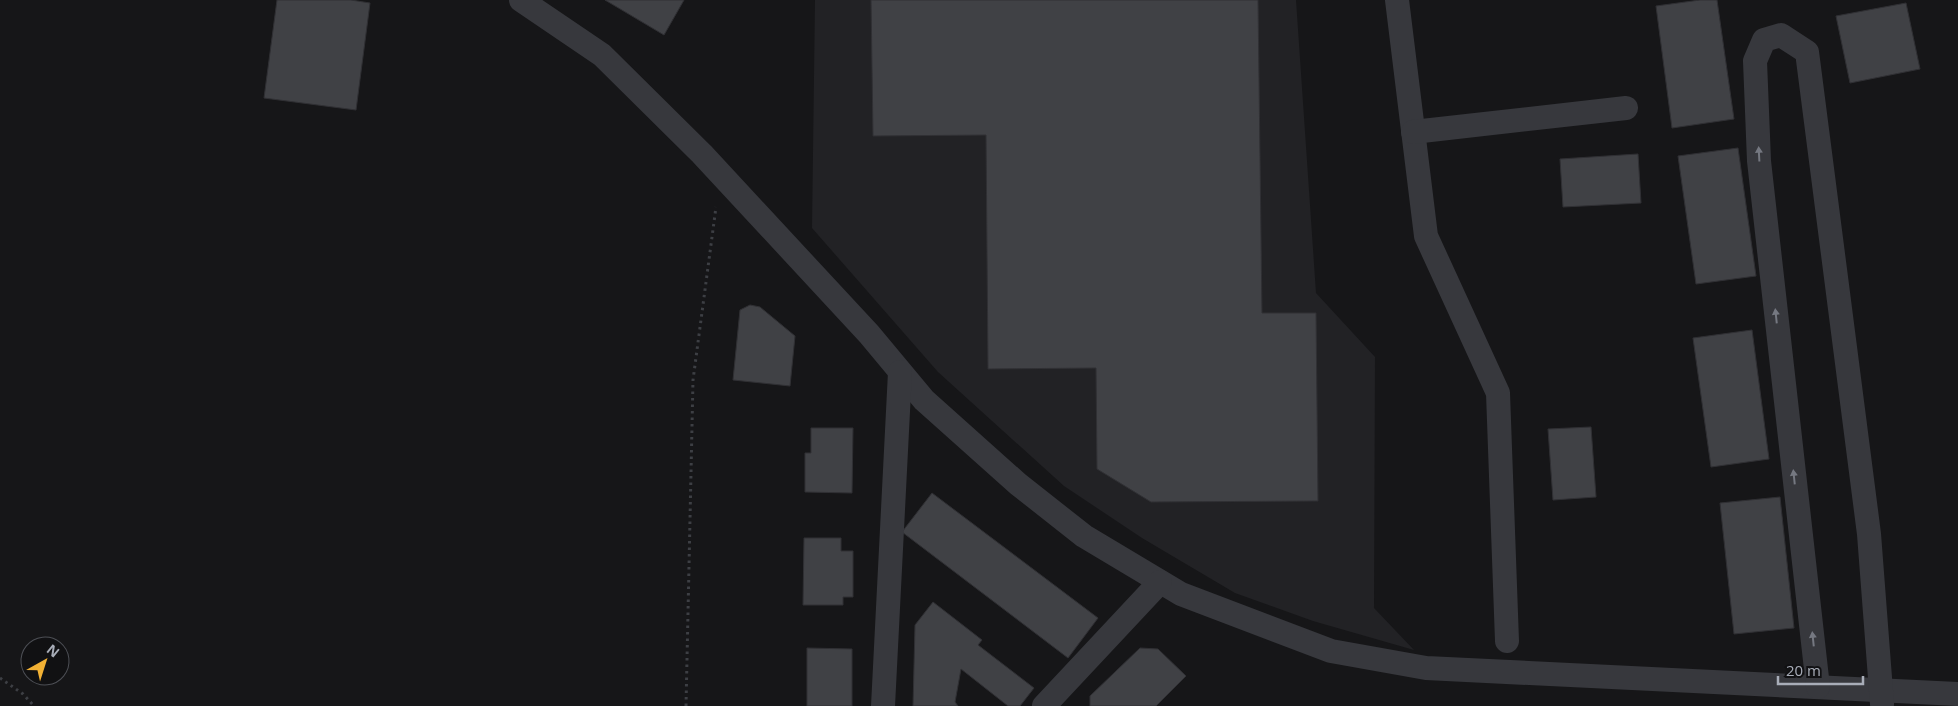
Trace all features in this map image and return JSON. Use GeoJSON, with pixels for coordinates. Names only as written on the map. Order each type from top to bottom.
{"type":"FeatureCollection","features":[{"type":"Feature","properties":{"kind":"street"},"geometry":{"type":"LineString","coordinates":[[521,0],[602,55],[721,174],[868,334],[924,400],[1018,484],[1084,536],[1181,594],[1331,651],[1426,668],[1818,687],[1882,698],[1958,694]]}},
{"type":"Feature","properties":{"kind":"street"},"geometry":{"type":"LineString","coordinates":[[1397,0],[1426,236],[1498,393],[1507,641]]}},
{"type":"Feature","properties":{"kind":"street"},"geometry":{"type":"LineString","coordinates":[[1818,687],[1759,161],[1755,60],[1764,40],[1780,35],[1807,52],[1868,534],[1882,698]]}},
{"type":"Feature","properties":{"kind":"street"},"geometry":{"type":"LineString","coordinates":[[1413,132],[1626,108]]}},
{"type":"Feature","properties":{"kind":"street"},"geometry":{"type":"LineString","coordinates":[[883,706],[900,372]]}},
{"type":"Feature","properties":{"kind":"street"},"geometry":{"type":"LineString","coordinates":[[1044,706],[1160,582]]}},
{"type":"Feature","properties":{"kind":"path"},"geometry":{"type":"LineString","coordinates":[[686,706],[693,380],[721,174]]}},
{"type":"Feature","properties":{"kind":"path"},"geometry":{"type":"LineString","coordinates":[[0,678],[23,694],[34,706]]}},
{"type":"Feature","properties":{"kind":"shaded area"},"geometry":{"type":"Polygon","coordinates":[[[815,0],[1296,0],[1316,293],[1375,357],[1374,608],[1414,650],[1313,621],[1235,593],[1142,538],[1064,486],[938,372],[812,228],[815,0]]]}},
{"type":"Feature","properties":{"kind":"building"},"geometry":{"type":"Polygon","coordinates":[[[277,0],[351,0],[370,3],[356,110],[264,98],[277,0]]]}},
{"type":"Feature","properties":{"kind":"building"},"geometry":{"type":"Polygon","coordinates":[[[605,0],[684,0],[664,35],[605,0]]]}},
{"type":"Feature","properties":{"kind":"building"},"geometry":{"type":"Polygon","coordinates":[[[871,0],[1258,0],[1262,313],[1316,313],[1318,501],[1151,502],[1097,469],[1096,368],[988,369],[986,135],[873,136],[871,0]]]}},
{"type":"Feature","properties":{"kind":"building"},"geometry":{"type":"Polygon","coordinates":[[[1700,0],[1717,0],[1734,119],[1672,128],[1656,6],[1700,0]]]}},
{"type":"Feature","properties":{"kind":"building"},"geometry":{"type":"Polygon","coordinates":[[[1906,3],[1920,69],[1850,83],[1836,16],[1906,3]]]}},
{"type":"Feature","properties":{"kind":"building"},"geometry":{"type":"Polygon","coordinates":[[[1738,148],[1756,276],[1696,284],[1678,156],[1738,148]]]}},
{"type":"Feature","properties":{"kind":"building"},"geometry":{"type":"Polygon","coordinates":[[[1638,154],[1641,203],[1563,207],[1560,159],[1638,154]]]}},
{"type":"Feature","properties":{"kind":"building"},"geometry":{"type":"Polygon","coordinates":[[[750,305],[760,307],[795,336],[790,386],[733,380],[740,310],[750,305]]]}},
{"type":"Feature","properties":{"kind":"building"},"geometry":{"type":"Polygon","coordinates":[[[1752,330],[1769,459],[1711,467],[1693,338],[1752,330]]]}},
{"type":"Feature","properties":{"kind":"building"},"geometry":{"type":"Polygon","coordinates":[[[1591,427],[1596,497],[1553,500],[1548,429],[1591,427]]]}},
{"type":"Feature","properties":{"kind":"building"},"geometry":{"type":"Polygon","coordinates":[[[811,428],[853,428],[852,493],[805,492],[805,453],[811,453],[811,428]]]}},
{"type":"Feature","properties":{"kind":"building"},"geometry":{"type":"Polygon","coordinates":[[[932,493],[1098,618],[1068,658],[902,532],[932,493]]]}},
{"type":"Feature","properties":{"kind":"building"},"geometry":{"type":"Polygon","coordinates":[[[1780,497],[1794,628],[1734,634],[1720,503],[1780,497]]]}},
{"type":"Feature","properties":{"kind":"building"},"geometry":{"type":"Polygon","coordinates":[[[804,538],[841,538],[841,551],[853,551],[853,597],[843,597],[843,605],[803,605],[804,538]]]}},
{"type":"Feature","properties":{"kind":"building"},"geometry":{"type":"Polygon","coordinates":[[[933,602],[982,640],[978,645],[1034,688],[1020,706],[1008,706],[961,669],[955,702],[958,706],[913,706],[915,625],[933,602]]]}},
{"type":"Feature","properties":{"kind":"building"},"geometry":{"type":"Polygon","coordinates":[[[807,648],[852,649],[852,706],[807,706],[807,648]]]}},
{"type":"Feature","properties":{"kind":"building"},"geometry":{"type":"Polygon","coordinates":[[[1140,648],[1158,649],[1186,676],[1156,706],[1090,706],[1090,696],[1140,648]]]}}]}
